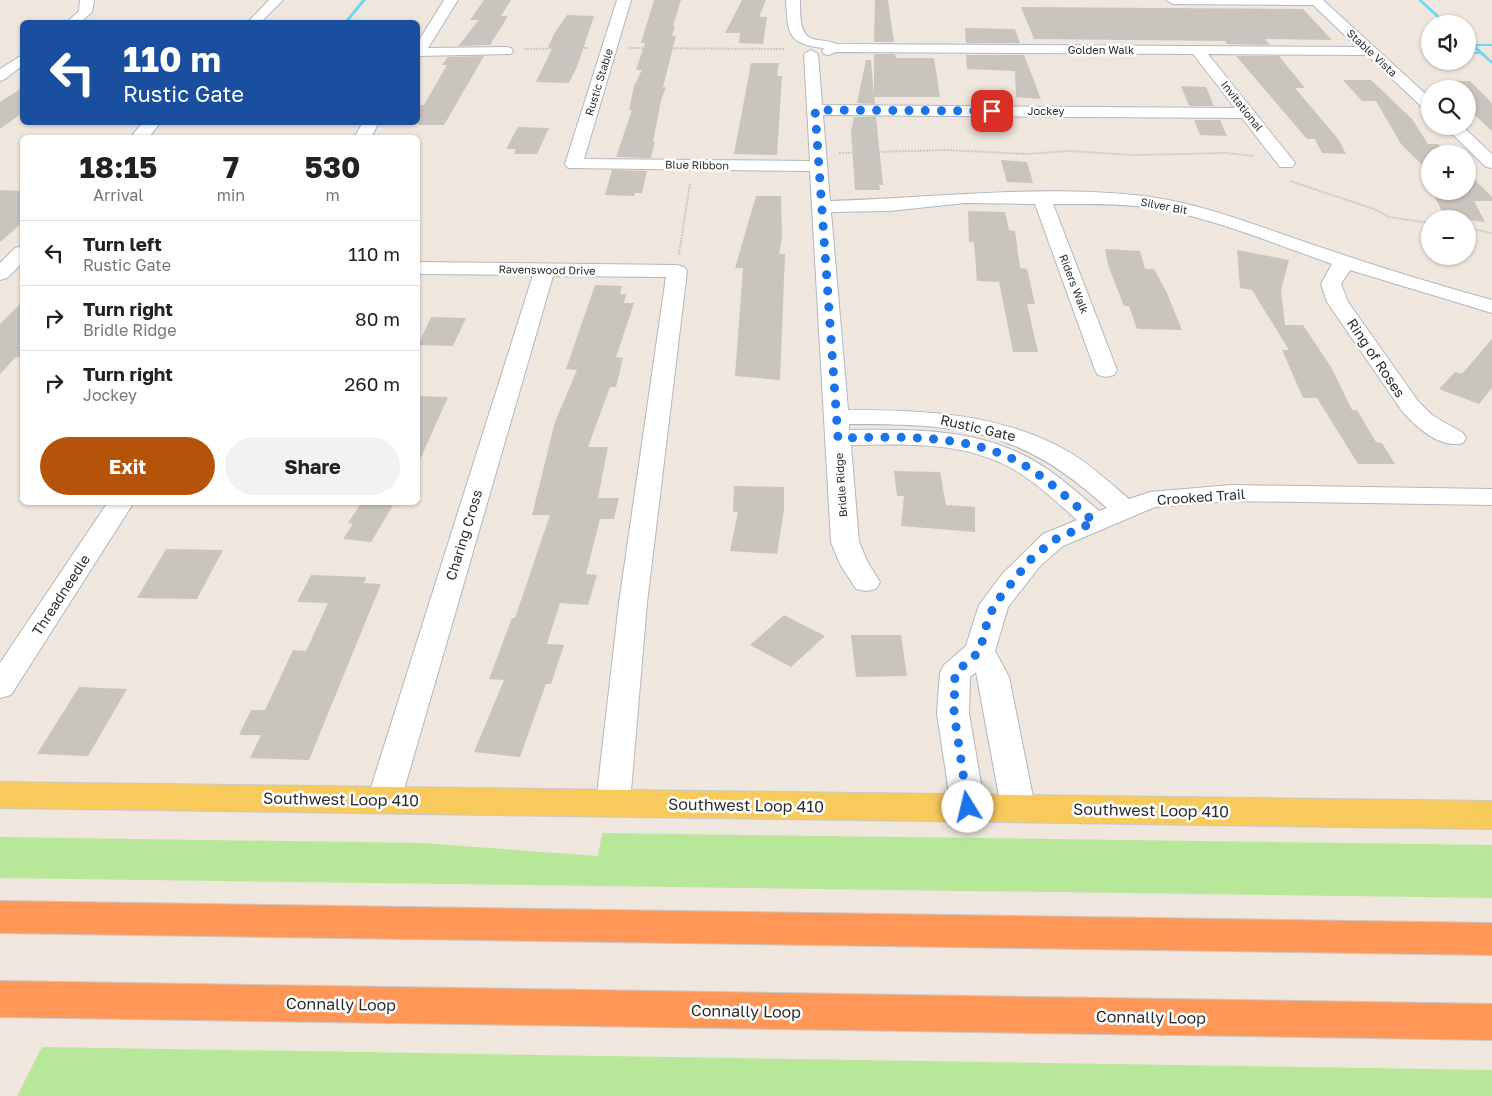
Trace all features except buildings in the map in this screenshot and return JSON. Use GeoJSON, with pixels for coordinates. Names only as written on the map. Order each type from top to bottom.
{"type":"FeatureCollection","features":[{"type":"Feature","properties":{"kind":"highway"},"geometry":{"type":"LineString","coordinates":[[0,917],[1492,939]]}},
{"type":"Feature","properties":{"kind":"highway","name":"Connally Loop"},"geometry":{"type":"LineString","coordinates":[[0,999],[1492,1022]]}},
{"type":"Feature","properties":{"kind":"main road","name":"Southwest Loop 410"},"geometry":{"type":"LineString","coordinates":[[0,795],[1492,815]]}},
{"type":"Feature","properties":{"kind":"street"},"geometry":{"type":"LineString","coordinates":[[76,20],[85,12],[86,0]]}},
{"type":"Feature","properties":{"kind":"street"},"geometry":{"type":"LineString","coordinates":[[256,20],[276,0]]}},
{"type":"Feature","properties":{"kind":"street"},"geometry":{"type":"LineString","coordinates":[[420,49],[451,0]]}},
{"type":"Feature","properties":{"kind":"street","name":"Rustic Stable"},"geometry":{"type":"LineString","coordinates":[[574,164],[624,0]]}},
{"type":"Feature","properties":{"kind":"street","name":"Bridle Ridge"},"geometry":{"type":"LineString","coordinates":[[794,0],[795,23],[804,48],[815,110],[845,542],[854,564],[866,582]]}},
{"type":"Feature","properties":{"kind":"street"},"geometry":{"type":"LineString","coordinates":[[1173,0],[1315,0]]}},
{"type":"Feature","properties":{"kind":"street","name":"Stable Vista"},"geometry":{"type":"LineString","coordinates":[[1315,0],[1421,98]]}},
{"type":"Feature","properties":{"kind":"street","name":"Golden Walk"},"geometry":{"type":"LineString","coordinates":[[804,48],[826,53],[832,48],[1371,51]]}},
{"type":"Feature","properties":{"kind":"street","name":"Invitational"},"geometry":{"type":"LineString","coordinates":[[1198,50],[1286,163]]}},
{"type":"Feature","properties":{"kind":"street"},"geometry":{"type":"LineString","coordinates":[[420,52],[506,51]]}},
{"type":"Feature","properties":{"kind":"street"},"geometry":{"type":"LineString","coordinates":[[0,76],[20,61]]}},
{"type":"Feature","properties":{"kind":"street","name":"Jockey"},"geometry":{"type":"LineString","coordinates":[[815,110],[1247,113]]}},
{"type":"Feature","properties":{"kind":"street"},"geometry":{"type":"LineString","coordinates":[[141,135],[150,125]]}},
{"type":"Feature","properties":{"kind":"street"},"geometry":{"type":"LineString","coordinates":[[1462,135],[1492,163]]}},
{"type":"Feature","properties":{"kind":"street","name":"Blue Ribbon"},"geometry":{"type":"LineString","coordinates":[[574,164],[693,165],[819,159]]}},
{"type":"Feature","properties":{"kind":"street","name":"Silver Bit"},"geometry":{"type":"LineString","coordinates":[[822,207],[889,206],[944,199],[1114,199],[1169,206],[1217,218],[1346,263],[1492,307]]}},
{"type":"Feature","properties":{"kind":"street","name":"Riders Walk"},"geometry":{"type":"LineString","coordinates":[[1042,199],[1106,370]]}},
{"type":"Feature","properties":{"kind":"street"},"geometry":{"type":"LineString","coordinates":[[8,268],[20,254]]}},
{"type":"Feature","properties":{"kind":"street","name":"Ring of Roses"},"geometry":{"type":"LineString","coordinates":[[1346,263],[1337,271],[1331,284],[1338,302],[1410,406],[1423,420],[1454,438]]}},
{"type":"Feature","properties":{"kind":"street","name":"Ravenswood Drive"},"geometry":{"type":"LineString","coordinates":[[420,268],[677,271]]}},
{"type":"Feature","properties":{"kind":"street","name":"Charing Cross"},"geometry":{"type":"LineString","coordinates":[[384,800],[545,269]]}},
{"type":"Feature","properties":{"kind":"street"},"geometry":{"type":"LineString","coordinates":[[613,803],[620,703],[665,375],[677,271]]}},
{"type":"Feature","properties":{"kind":"street","name":"Rustic Gate"},"geometry":{"type":"LineString","coordinates":[[837,427],[943,419],[1008,434],[1037,445],[1060,458],[1126,511]]}},
{"type":"Feature","properties":{"kind":"street","name":"Rustic Gate"},"geometry":{"type":"LineString","coordinates":[[837,427],[926,438],[988,450],[1015,460],[1033,471],[1094,522]]}},
{"type":"Feature","properties":{"kind":"street","name":"Crooked Trail"},"geometry":{"type":"LineString","coordinates":[[980,651],[985,629],[994,605],[1030,560],[1054,540],[1150,500],[1231,493],[1492,497]]}},
{"type":"Feature","properties":{"kind":"street","name":"Threadneedle"},"geometry":{"type":"LineString","coordinates":[[0,687],[119,505]]}},
{"type":"Feature","properties":{"kind":"street"},"geometry":{"type":"LineString","coordinates":[[968,807],[956,733],[953,691],[955,673],[980,651],[994,677],[1018,808]]}},
{"type":"Feature","properties":{"kind":"path"},"geometry":{"type":"LineString","coordinates":[[506,51],[518,49],[609,48],[804,48]]}},
{"type":"Feature","properties":{"kind":"path"},"geometry":{"type":"LineString","coordinates":[[819,159],[946,150],[1026,154],[1069,151],[1135,155],[1226,154],[1254,156],[1286,163],[1288,180],[1302,186],[1346,200],[1389,217],[1421,222]]}},
{"type":"Feature","properties":{"kind":"path"},"geometry":{"type":"LineString","coordinates":[[677,271],[693,165]]}},
{"type":"Feature","properties":{"kind":"path"},"geometry":{"type":"LineString","coordinates":[[1476,230],[1492,233]]}},
{"type":"Feature","properties":{"kind":"green space"},"geometry":{"type":"Polygon","coordinates":[[[602,833],[1492,845],[1492,898],[0,878],[0,837],[421,843],[598,856],[602,833]]]}},
{"type":"Feature","properties":{"kind":"green space"},"geometry":{"type":"Polygon","coordinates":[[[42,1047],[1492,1070],[1492,1096],[17,1096],[42,1047]]]}},
{"type":"Feature","properties":{"kind":"waterway"},"geometry":{"type":"LineString","coordinates":[[348,20],[364,0]]}},
{"type":"Feature","properties":{"kind":"waterway"},"geometry":{"type":"LineString","coordinates":[[1420,0],[1436,15]]}},
{"type":"Feature","properties":{"kind":"waterway"},"geometry":{"type":"LineString","coordinates":[[1476,45],[1492,45]]}},
{"type":"Feature","properties":{"kind":"waterway"},"geometry":{"type":"LineString","coordinates":[[1476,48],[1492,63]]}},
{"type":"Feature","properties":{"kind":"waterway"},"geometry":{"type":"LineString","coordinates":[[1476,53],[1481,53]]}},
{"type":"Feature","properties":{"kind":"route"},"geometry":{"type":"LineString","coordinates":[[968,807],[954,713],[953,691],[955,673],[980,651],[985,629],[994,605],[1030,560],[1054,540],[1094,522],[1050,483],[1033,471],[1015,460],[988,450],[951,441],[926,438],[838,438],[815,110],[992,111]]}}]}
